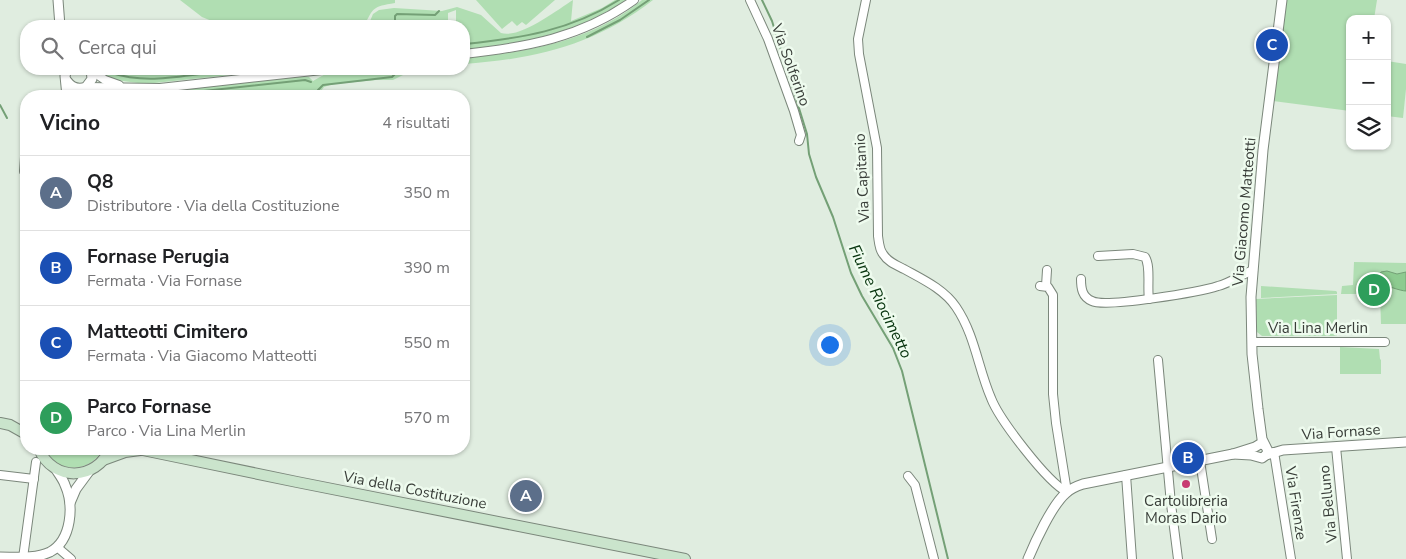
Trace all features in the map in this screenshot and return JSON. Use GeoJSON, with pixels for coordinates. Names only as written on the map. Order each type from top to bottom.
{"type":"FeatureCollection","features":[{"type":"Feature","properties":{"kind":"main road"},"geometry":{"type":"LineString","coordinates":[[5,424],[20,423]]}},
{"type":"Feature","properties":{"kind":"main road"},"geometry":{"type":"LineString","coordinates":[[5,424],[20,431]]}},
{"type":"Feature","properties":{"kind":"main road"},"geometry":{"type":"LineString","coordinates":[[42,455],[55,468],[73,474],[90,470],[103,460],[106,455]]}},
{"type":"Feature","properties":{"kind":"main road","name":"Via della Costituzione"},"geometry":{"type":"LineString","coordinates":[[103,460],[117,455]]}},
{"type":"Feature","properties":{"kind":"main road","name":"Via della Costituzione"},"geometry":{"type":"LineString","coordinates":[[164,455],[684,559]]}},
{"type":"Feature","properties":{"kind":"street"},"geometry":{"type":"LineString","coordinates":[[58,0],[60,20]]}},
{"type":"Feature","properties":{"kind":"street"},"geometry":{"type":"LineString","coordinates":[[470,53],[514,48],[555,39],[595,24],[634,0]]}},
{"type":"Feature","properties":{"kind":"street","name":"Via Solferino"},"geometry":{"type":"LineString","coordinates":[[750,0],[762,23],[794,111],[801,136],[799,141]]}},
{"type":"Feature","properties":{"kind":"street","name":"Via Capitanio"},"geometry":{"type":"LineString","coordinates":[[866,0],[858,39],[859,54],[877,148],[878,236],[880,250],[887,260],[934,286],[950,299],[963,318],[988,390],[997,410],[1040,468],[1067,492]]}},
{"type":"Feature","properties":{"kind":"street","name":"Via Giacomo Matteotti"},"geometry":{"type":"LineString","coordinates":[[1265,450],[1260,428],[1252,342],[1251,296],[1263,150],[1282,0]]}},
{"type":"Feature","properties":{"kind":"street"},"geometry":{"type":"LineString","coordinates":[[66,75],[67,90]]}},
{"type":"Feature","properties":{"kind":"street"},"geometry":{"type":"LineString","coordinates":[[80,90],[92,79],[92,75]]}},
{"type":"Feature","properties":{"kind":"street"},"geometry":{"type":"LineString","coordinates":[[98,75],[105,80],[128,88]]}},
{"type":"Feature","properties":{"kind":"street"},"geometry":{"type":"LineString","coordinates":[[67,81],[72,86],[82,88],[160,88],[277,75]]}},
{"type":"Feature","properties":{"kind":"street"},"geometry":{"type":"LineString","coordinates":[[1098,256],[1134,254],[1145,257],[1148,265],[1147,288],[1149,299]]}},
{"type":"Feature","properties":{"kind":"street"},"geometry":{"type":"LineString","coordinates":[[1028,559],[1051,514],[1067,492],[1053,394],[1052,295],[1051,290],[1043,286],[1047,270]]}},
{"type":"Feature","properties":{"kind":"street"},"geometry":{"type":"LineString","coordinates":[[1081,278],[1082,292],[1090,301],[1096,303],[1149,299],[1218,286],[1252,270]]}},
{"type":"Feature","properties":{"kind":"street","name":"Via Lina Merlin"},"geometry":{"type":"LineString","coordinates":[[1252,342],[1385,342]]}},
{"type":"Feature","properties":{"kind":"street"},"geometry":{"type":"LineString","coordinates":[[1158,360],[1178,559]]}},
{"type":"Feature","properties":{"kind":"street","name":"Via Fornase"},"geometry":{"type":"LineString","coordinates":[[1067,492],[1084,484],[1233,454],[1265,450],[1404,442]]}},
{"type":"Feature","properties":{"kind":"street","name":"Via Belluno"},"geometry":{"type":"LineString","coordinates":[[1336,447],[1347,559]]}},
{"type":"Feature","properties":{"kind":"street","name":"Via Firenze"},"geometry":{"type":"LineString","coordinates":[[1265,450],[1291,559]]}},
{"type":"Feature","properties":{"kind":"street"},"geometry":{"type":"LineString","coordinates":[[1200,461],[1212,540]]}},
{"type":"Feature","properties":{"kind":"street"},"geometry":{"type":"LineString","coordinates":[[23,558],[36,462]]}},
{"type":"Feature","properties":{"kind":"street"},"geometry":{"type":"LineString","coordinates":[[55,468],[65,484],[70,506]]}},
{"type":"Feature","properties":{"kind":"street"},"geometry":{"type":"LineString","coordinates":[[0,557],[23,558],[44,554],[57,547],[66,534],[70,506],[76,488],[90,470]]}},
{"type":"Feature","properties":{"kind":"street"},"geometry":{"type":"LineString","coordinates":[[0,475],[34,479]]}},
{"type":"Feature","properties":{"kind":"street"},"geometry":{"type":"LineString","coordinates":[[1126,475],[1132,559]]}},
{"type":"Feature","properties":{"kind":"street"},"geometry":{"type":"LineString","coordinates":[[908,476],[915,485],[934,559]]}},
{"type":"Feature","properties":{"kind":"street"},"geometry":{"type":"LineString","coordinates":[[57,547],[71,559]]}},
{"type":"Feature","properties":{"kind":"shaded area"},"geometry":{"type":"Polygon","coordinates":[[[180,0],[395,0],[395,3],[375,9],[367,20],[209,20],[202,17],[180,0]]]}},
{"type":"Feature","properties":{"kind":"shaded area"},"geometry":{"type":"Polygon","coordinates":[[[476,0],[555,0],[526,25],[522,22],[517,26],[512,21],[502,29],[476,0]]]}},
{"type":"Feature","properties":{"kind":"shaded area"},"geometry":{"type":"Polygon","coordinates":[[[573,0],[571,21],[602,8],[615,0],[626,0],[589,21],[551,34],[511,43],[470,49],[470,20],[456,20],[456,10],[448,13],[448,20],[370,20],[373,14],[379,10],[394,8],[442,11],[457,7],[481,15],[501,33],[518,32],[573,0]]]}},
{"type":"Feature","properties":{"kind":"shaded area"},"geometry":{"type":"Polygon","coordinates":[[[642,0],[653,0],[609,28],[587,39],[564,47],[516,58],[470,64],[470,57],[535,48],[580,35],[602,26],[642,0]]]}},
{"type":"Feature","properties":{"kind":"shaded area"},"geometry":{"type":"Polygon","coordinates":[[[1286,0],[1377,0],[1375,15],[1346,15],[1346,110],[1273,101],[1286,0]]]}},
{"type":"Feature","properties":{"kind":"shaded area"},"geometry":{"type":"Polygon","coordinates":[[[1391,62],[1406,64],[1403,118],[1391,116],[1391,62]]]}},
{"type":"Feature","properties":{"kind":"shaded area"},"geometry":{"type":"Polygon","coordinates":[[[104,75],[231,75],[145,84],[116,80],[104,75]]]}},
{"type":"Feature","properties":{"kind":"shaded area"},"geometry":{"type":"Polygon","coordinates":[[[324,75],[403,75],[393,80],[333,84],[324,87],[322,90],[176,90],[302,76],[309,77],[313,81],[324,75]]]}},
{"type":"Feature","properties":{"kind":"shaded area"},"geometry":{"type":"Polygon","coordinates":[[[1354,262],[1406,263],[1406,324],[1381,324],[1380,294],[1341,294],[1342,286],[1353,285],[1354,262]]]}},
{"type":"Feature","properties":{"kind":"shaded area"},"geometry":{"type":"Polygon","coordinates":[[[1387,271],[1397,274],[1406,272],[1406,291],[1392,288],[1379,282],[1378,277],[1381,272],[1387,271]]]}},
{"type":"Feature","properties":{"kind":"shaded area"},"geometry":{"type":"Polygon","coordinates":[[[1261,286],[1336,291],[1337,294],[1261,298],[1261,286]]]}},
{"type":"Feature","properties":{"kind":"shaded area"},"geometry":{"type":"Polygon","coordinates":[[[1337,295],[1337,336],[1262,336],[1257,332],[1256,299],[1337,295]]]}},
{"type":"Feature","properties":{"kind":"shaded area"},"geometry":{"type":"Polygon","coordinates":[[[1340,347],[1379,349],[1381,374],[1340,374],[1340,347]]]}},
{"type":"Feature","properties":{"kind":"shaded area"},"geometry":{"type":"Polygon","coordinates":[[[49,455],[99,455],[90,463],[74,468],[65,467],[49,455]]]}},
{"type":"Feature","properties":{"kind":"waterway"},"geometry":{"type":"LineString","coordinates":[[470,43],[525,36],[564,26],[601,11],[619,0]]}},
{"type":"Feature","properties":{"kind":"waterway"},"geometry":{"type":"LineString","coordinates":[[587,37],[620,20],[649,0]]}},
{"type":"Feature","properties":{"kind":"waterway","name":"Fiume Riocimetto"},"geometry":{"type":"LineString","coordinates":[[762,0],[772,21],[807,134],[809,154],[816,177],[833,217],[851,273],[862,296],[893,348],[902,371],[948,559]]}},
{"type":"Feature","properties":{"kind":"waterway"},"geometry":{"type":"LineString","coordinates":[[395,20],[397,14],[435,15],[439,11]]}},
{"type":"Feature","properties":{"kind":"waterway"},"geometry":{"type":"LineString","coordinates":[[119,75],[157,79],[190,75]]}},
{"type":"Feature","properties":{"kind":"waterway"},"geometry":{"type":"LineString","coordinates":[[318,90],[323,85],[392,77],[394,75]]}},
{"type":"Feature","properties":{"kind":"waterway"},"geometry":{"type":"LineString","coordinates":[[213,90],[305,80],[311,82]]}},
{"type":"Feature","properties":{"kind":"waterway"},"geometry":{"type":"LineString","coordinates":[[0,105],[7,118]]}},
{"type":"Feature","properties":{"kind":"place","name":"Matteotti Cimitero"},"geometry":{"type":"Point","coordinates":[1272,45]}},
{"type":"Feature","properties":{"kind":"place","name":"Parco Fornase"},"geometry":{"type":"Point","coordinates":[1374,290]}},
{"type":"Feature","properties":{"kind":"place","name":"Fornase Perugia"},"geometry":{"type":"Point","coordinates":[1188,458]}},
{"type":"Feature","properties":{"kind":"place","name":"Cartolibreria Moras Dario"},"geometry":{"type":"Point","coordinates":[1186,484]}},
{"type":"Feature","properties":{"kind":"place","name":"Q8"},"geometry":{"type":"Point","coordinates":[526,496]}}]}
